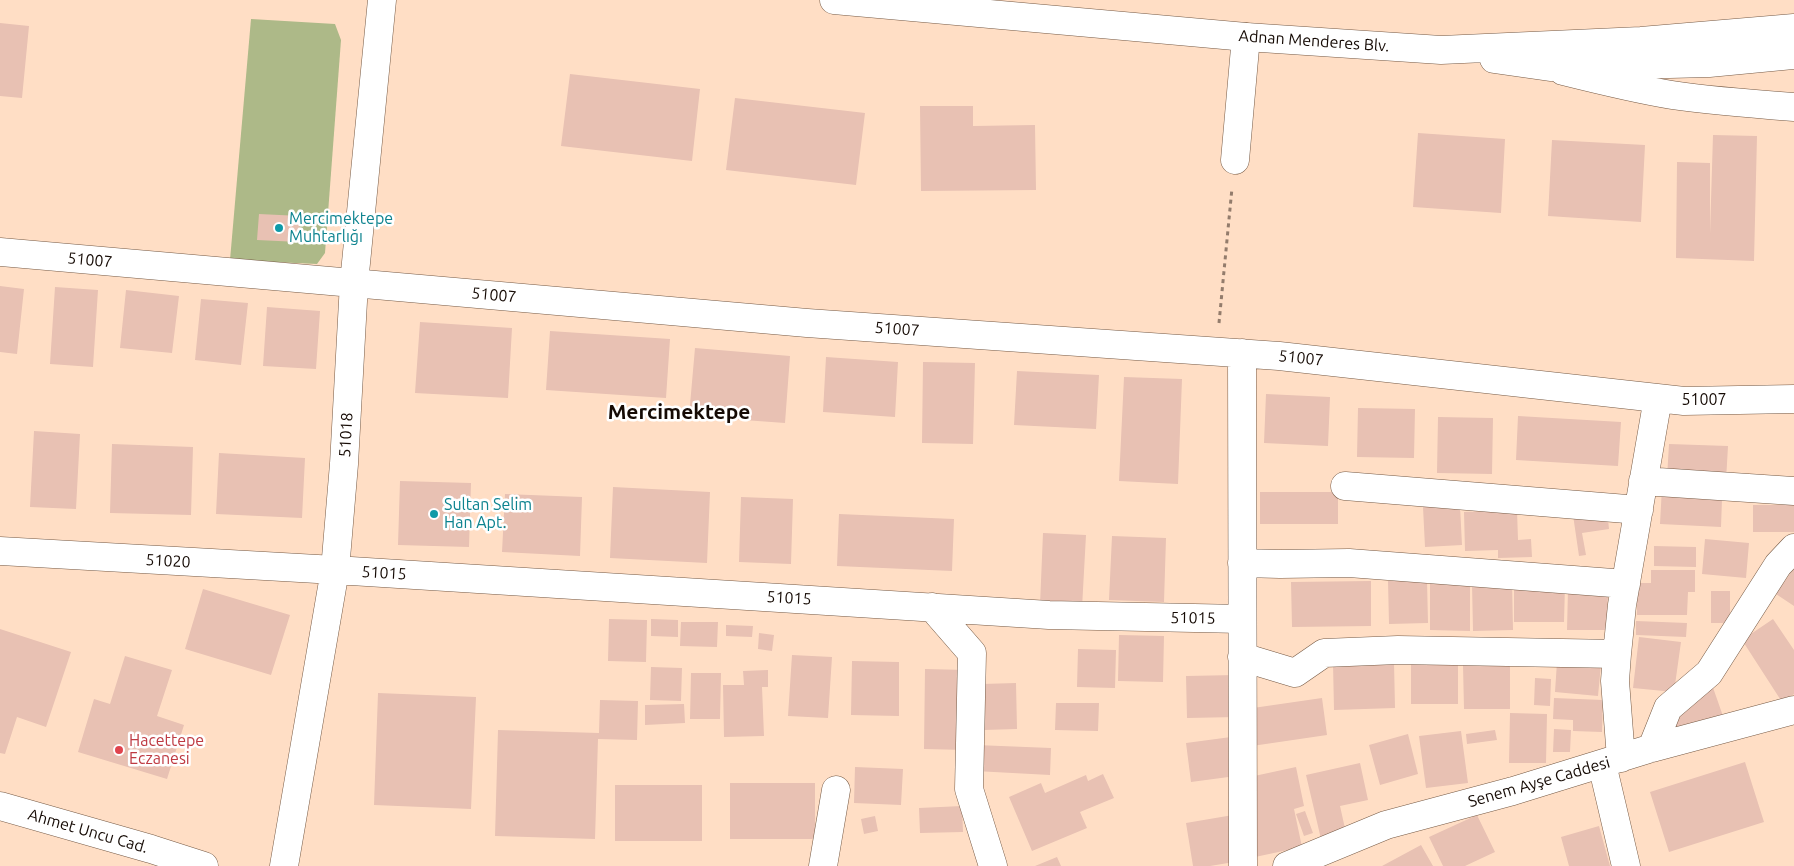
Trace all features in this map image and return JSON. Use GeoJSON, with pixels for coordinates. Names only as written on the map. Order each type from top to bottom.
{"type":"FeatureCollection","features":[{"type":"Feature","properties":{"kind":"street","name":"51018"},"geometry":{"type":"LineString","coordinates":[[284,866],[335,570],[344,464],[354,283],[382,0]]}},
{"type":"Feature","properties":{"kind":"street","name":"Adnan Menderes Blv."},"geometry":{"type":"LineString","coordinates":[[834,0],[1246,36],[1441,50],[1641,41],[1794,28]]}},
{"type":"Feature","properties":{"kind":"street"},"geometry":{"type":"LineString","coordinates":[[1235,160],[1246,36]]}},
{"type":"Feature","properties":{"kind":"street"},"geometry":{"type":"LineString","coordinates":[[1441,50],[1550,67],[1671,95],[1726,102],[1794,107]]}},
{"type":"Feature","properties":{"kind":"street"},"geometry":{"type":"LineString","coordinates":[[1550,67],[1709,63],[1794,55]]}},
{"type":"Feature","properties":{"kind":"street","name":"51007"},"geometry":{"type":"LineString","coordinates":[[0,252],[807,323],[1279,356],[1684,401],[1794,399]]}},
{"type":"Feature","properties":{"kind":"street"},"geometry":{"type":"LineString","coordinates":[[1229,352],[1242,563],[1243,866]]}},
{"type":"Feature","properties":{"kind":"street"},"geometry":{"type":"LineString","coordinates":[[1626,866],[1611,761],[1615,680],[1626,584],[1658,398]]}},
{"type":"Feature","properties":{"kind":"street"},"geometry":{"type":"LineString","coordinates":[[1643,481],[1794,491]]}},
{"type":"Feature","properties":{"kind":"street"},"geometry":{"type":"LineString","coordinates":[[1345,486],[1639,510]]}},
{"type":"Feature","properties":{"kind":"street"},"geometry":{"type":"LineString","coordinates":[[1652,748],[1668,708],[1708,673],[1778,565],[1794,548]]}},
{"type":"Feature","properties":{"kind":"street","name":"51020"},"geometry":{"type":"LineString","coordinates":[[0,551],[335,570]]}},
{"type":"Feature","properties":{"kind":"street"},"geometry":{"type":"LineString","coordinates":[[1242,563],[1349,563],[1626,584]]}},
{"type":"Feature","properties":{"kind":"street","name":"51015"},"geometry":{"type":"LineString","coordinates":[[335,570],[1049,615],[1242,619]]}},
{"type":"Feature","properties":{"kind":"street"},"geometry":{"type":"LineString","coordinates":[[932,607],[972,653],[969,789],[993,866]]}},
{"type":"Feature","properties":{"kind":"street"},"geometry":{"type":"LineString","coordinates":[[1242,657],[1295,673],[1324,653],[1398,650],[1617,654]]}},
{"type":"Feature","properties":{"kind":"street","name":"Senem Ayşe Caddesi"},"geometry":{"type":"LineString","coordinates":[[1287,866],[1386,825],[1513,791],[1652,748],[1794,710]]}},
{"type":"Feature","properties":{"kind":"street"},"geometry":{"type":"LineString","coordinates":[[823,866],[836,790]]}},
{"type":"Feature","properties":{"kind":"street","name":"Ahmet Uncu Cad."},"geometry":{"type":"LineString","coordinates":[[0,806],[204,866]]}},
{"type":"Feature","properties":{"kind":"path"},"geometry":{"type":"LineString","coordinates":[[1229,352],[1235,160]]}},
{"type":"Feature","properties":{"kind":"green space"},"geometry":{"type":"Polygon","coordinates":[[[251,19],[335,24],[341,40],[325,253],[317,264],[230,260],[251,19]]]}},
{"type":"Feature","properties":{"kind":"building"},"geometry":{"type":"Polygon","coordinates":[[[0,23],[29,26],[22,98],[0,96],[0,23]]]}},
{"type":"Feature","properties":{"kind":"building"},"geometry":{"type":"Polygon","coordinates":[[[570,74],[700,89],[692,161],[561,146],[570,74]]]}},
{"type":"Feature","properties":{"kind":"building"},"geometry":{"type":"Polygon","coordinates":[[[735,98],[865,113],[856,185],[726,170],[735,98]]]}},
{"type":"Feature","properties":{"kind":"building"},"geometry":{"type":"Polygon","coordinates":[[[920,106],[973,106],[973,126],[1035,125],[1036,190],[921,191],[920,106]]]}},
{"type":"Feature","properties":{"kind":"building"},"geometry":{"type":"Polygon","coordinates":[[[1418,133],[1505,139],[1501,213],[1413,207],[1418,133]]]}},
{"type":"Feature","properties":{"kind":"building"},"geometry":{"type":"Polygon","coordinates":[[[1713,135],[1757,136],[1754,261],[1676,258],[1677,162],[1710,163],[1710,234],[1713,135]]]}},
{"type":"Feature","properties":{"kind":"building"},"geometry":{"type":"Polygon","coordinates":[[[1552,140],[1645,145],[1641,222],[1548,216],[1552,140]]]}},
{"type":"Feature","properties":{"kind":"building","name":"Mercimektepe Muhtarlığı"},"geometry":{"type":"Polygon","coordinates":[[[259,214],[300,216],[299,242],[257,240],[259,214]]]}},
{"type":"Feature","properties":{"kind":"building"},"geometry":{"type":"Polygon","coordinates":[[[0,286],[24,289],[17,354],[0,352],[0,286]]]}},
{"type":"Feature","properties":{"kind":"building"},"geometry":{"type":"Polygon","coordinates":[[[55,287],[98,290],[93,367],[50,364],[55,287]]]}},
{"type":"Feature","properties":{"kind":"building"},"geometry":{"type":"Polygon","coordinates":[[[126,290],[179,296],[172,353],[120,348],[126,290]]]}},
{"type":"Feature","properties":{"kind":"building"},"geometry":{"type":"Polygon","coordinates":[[[201,299],[248,303],[241,365],[195,360],[201,299]]]}},
{"type":"Feature","properties":{"kind":"building"},"geometry":{"type":"Polygon","coordinates":[[[267,307],[320,311],[316,369],[263,366],[267,307]]]}},
{"type":"Feature","properties":{"kind":"building"},"geometry":{"type":"Polygon","coordinates":[[[420,322],[512,328],[508,398],[415,393],[420,322]]]}},
{"type":"Feature","properties":{"kind":"building"},"geometry":{"type":"Polygon","coordinates":[[[550,331],[670,339],[666,398],[546,390],[550,331]]]}},
{"type":"Feature","properties":{"kind":"building"},"geometry":{"type":"Polygon","coordinates":[[[695,348],[790,356],[785,423],[689,416],[695,348]]]}},
{"type":"Feature","properties":{"kind":"building"},"geometry":{"type":"Polygon","coordinates":[[[826,357],[898,362],[895,417],[823,412],[826,357]]]}},
{"type":"Feature","properties":{"kind":"building"},"geometry":{"type":"Polygon","coordinates":[[[923,362],[975,363],[973,444],[922,443],[923,362]]]}},
{"type":"Feature","properties":{"kind":"building"},"geometry":{"type":"Polygon","coordinates":[[[1017,371],[1099,375],[1096,429],[1014,425],[1017,371]]]}},
{"type":"Feature","properties":{"kind":"building"},"geometry":{"type":"Polygon","coordinates":[[[1124,377],[1182,379],[1178,484],[1119,481],[1124,377]]]}},
{"type":"Feature","properties":{"kind":"building"},"geometry":{"type":"Polygon","coordinates":[[[1266,394],[1330,397],[1328,446],[1264,443],[1266,394]]]}},
{"type":"Feature","properties":{"kind":"building"},"geometry":{"type":"Polygon","coordinates":[[[1358,408],[1415,409],[1414,458],[1357,457],[1358,408]]]}},
{"type":"Feature","properties":{"kind":"building"},"geometry":{"type":"Polygon","coordinates":[[[1518,416],[1621,422],[1618,466],[1516,460],[1518,416]]]}},
{"type":"Feature","properties":{"kind":"building"},"geometry":{"type":"Polygon","coordinates":[[[1438,417],[1493,418],[1492,474],[1437,473],[1438,417]]]}},
{"type":"Feature","properties":{"kind":"building"},"geometry":{"type":"Polygon","coordinates":[[[34,431],[80,434],[76,509],[30,507],[34,431]]]}},
{"type":"Feature","properties":{"kind":"building"},"geometry":{"type":"Polygon","coordinates":[[[112,444],[193,447],[191,515],[110,513],[112,444]]]}},
{"type":"Feature","properties":{"kind":"building"},"geometry":{"type":"Polygon","coordinates":[[[1669,444],[1728,446],[1726,481],[1667,478],[1669,444]]]}},
{"type":"Feature","properties":{"kind":"building"},"geometry":{"type":"Polygon","coordinates":[[[219,453],[305,458],[302,518],[216,514],[219,453]]]}},
{"type":"Feature","properties":{"kind":"building","name":"Sultan Selim Han Apt."},"geometry":{"type":"Polygon","coordinates":[[[400,481],[471,483],[469,547],[398,545],[400,481]]]}},
{"type":"Feature","properties":{"kind":"building"},"geometry":{"type":"Polygon","coordinates":[[[613,487],[710,492],[707,563],[610,558],[613,487]]]}},
{"type":"Feature","properties":{"kind":"building"},"geometry":{"type":"Polygon","coordinates":[[[1662,487],[1722,499],[1721,527],[1660,524],[1662,487]]]}},
{"type":"Feature","properties":{"kind":"building"},"geometry":{"type":"Polygon","coordinates":[[[1260,492],[1338,492],[1338,524],[1260,524],[1260,492]]]}},
{"type":"Feature","properties":{"kind":"building"},"geometry":{"type":"Polygon","coordinates":[[[505,494],[582,497],[580,556],[502,552],[505,494]]]}},
{"type":"Feature","properties":{"kind":"building"},"geometry":{"type":"Polygon","coordinates":[[[741,497],[793,499],[791,564],[739,562],[741,497]]]}},
{"type":"Feature","properties":{"kind":"building"},"geometry":{"type":"Polygon","coordinates":[[[1753,505],[1794,505],[1794,532],[1753,532],[1753,505]]]}},
{"type":"Feature","properties":{"kind":"building"},"geometry":{"type":"Polygon","coordinates":[[[1460,506],[1462,545],[1425,547],[1423,507],[1460,506]]]}},
{"type":"Feature","properties":{"kind":"building"},"geometry":{"type":"Polygon","coordinates":[[[1517,510],[1518,540],[1531,539],[1532,557],[1498,558],[1498,550],[1465,551],[1464,512],[1517,510]]]}},
{"type":"Feature","properties":{"kind":"building"},"geometry":{"type":"Polygon","coordinates":[[[1607,510],[1609,529],[1582,533],[1586,555],[1579,556],[1573,515],[1607,510]]]}},
{"type":"Feature","properties":{"kind":"building"},"geometry":{"type":"Polygon","coordinates":[[[839,514],[954,519],[952,571],[837,566],[839,514]]]}},
{"type":"Feature","properties":{"kind":"building"},"geometry":{"type":"Polygon","coordinates":[[[1043,533],[1086,535],[1082,608],[1040,605],[1043,533]]]}},
{"type":"Feature","properties":{"kind":"building"},"geometry":{"type":"Polygon","coordinates":[[[1112,536],[1166,538],[1164,602],[1109,600],[1112,536]]]}},
{"type":"Feature","properties":{"kind":"building"},"geometry":{"type":"Polygon","coordinates":[[[1705,539],[1749,543],[1746,578],[1702,574],[1705,539]]]}},
{"type":"Feature","properties":{"kind":"building"},"geometry":{"type":"Polygon","coordinates":[[[1654,546],[1696,547],[1696,567],[1654,566],[1654,546]]]}},
{"type":"Feature","properties":{"kind":"building"},"geometry":{"type":"Polygon","coordinates":[[[1794,568],[1794,606],[1776,594],[1794,568]]]}},
{"type":"Feature","properties":{"kind":"building"},"geometry":{"type":"Polygon","coordinates":[[[1651,570],[1695,570],[1695,592],[1688,592],[1687,615],[1637,615],[1637,583],[1651,583],[1651,570]]]}},
{"type":"Feature","properties":{"kind":"building"},"geometry":{"type":"Polygon","coordinates":[[[1427,580],[1428,623],[1389,624],[1388,581],[1427,580]]]}},
{"type":"Feature","properties":{"kind":"building"},"geometry":{"type":"Polygon","coordinates":[[[1430,580],[1470,580],[1470,631],[1430,630],[1430,580]]]}},
{"type":"Feature","properties":{"kind":"building"},"geometry":{"type":"Polygon","coordinates":[[[1371,581],[1371,626],[1292,627],[1291,582],[1371,581]]]}},
{"type":"Feature","properties":{"kind":"building"},"geometry":{"type":"Polygon","coordinates":[[[1512,581],[1513,630],[1473,631],[1472,583],[1512,581]]]}},
{"type":"Feature","properties":{"kind":"building"},"geometry":{"type":"Polygon","coordinates":[[[1514,585],[1565,585],[1564,622],[1514,622],[1514,585]]]}},
{"type":"Feature","properties":{"kind":"building"},"geometry":{"type":"Polygon","coordinates":[[[203,589],[290,615],[271,675],[185,649],[203,589]]]}},
{"type":"Feature","properties":{"kind":"building"},"geometry":{"type":"Polygon","coordinates":[[[1568,589],[1608,590],[1607,630],[1567,630],[1568,589]]]}},
{"type":"Feature","properties":{"kind":"building"},"geometry":{"type":"Polygon","coordinates":[[[1711,591],[1730,591],[1730,623],[1711,623],[1711,591]]]}},
{"type":"Feature","properties":{"kind":"building"},"geometry":{"type":"Polygon","coordinates":[[[609,619],[647,620],[646,662],[608,661],[609,619]]]}},
{"type":"Feature","properties":{"kind":"building"},"geometry":{"type":"Polygon","coordinates":[[[651,619],[678,620],[678,637],[651,636],[651,619]]]}},
{"type":"Feature","properties":{"kind":"building"},"geometry":{"type":"Polygon","coordinates":[[[1773,619],[1794,650],[1794,694],[1782,702],[1742,640],[1773,619]]]}},
{"type":"Feature","properties":{"kind":"building"},"geometry":{"type":"Polygon","coordinates":[[[1636,621],[1687,623],[1686,637],[1636,635],[1636,621]]]}},
{"type":"Feature","properties":{"kind":"building"},"geometry":{"type":"Polygon","coordinates":[[[681,622],[718,622],[717,647],[680,646],[681,622]]]}},
{"type":"Feature","properties":{"kind":"building"},"geometry":{"type":"Polygon","coordinates":[[[726,625],[753,626],[752,637],[726,636],[726,625]]]}},
{"type":"Feature","properties":{"kind":"building"},"geometry":{"type":"Polygon","coordinates":[[[0,629],[71,652],[46,727],[17,717],[5,754],[0,753],[0,629]]]}},
{"type":"Feature","properties":{"kind":"building"},"geometry":{"type":"Polygon","coordinates":[[[759,633],[774,635],[772,651],[758,649],[759,633]]]}},
{"type":"Feature","properties":{"kind":"building"},"geometry":{"type":"Polygon","coordinates":[[[1119,635],[1164,636],[1163,682],[1118,681],[1119,635]]]}},
{"type":"Feature","properties":{"kind":"building"},"geometry":{"type":"Polygon","coordinates":[[[1639,637],[1681,642],[1674,692],[1633,688],[1639,637]]]}},
{"type":"Feature","properties":{"kind":"building"},"geometry":{"type":"Polygon","coordinates":[[[1078,649],[1116,650],[1115,688],[1077,687],[1078,649]]]}},
{"type":"Feature","properties":{"kind":"building"},"geometry":{"type":"Polygon","coordinates":[[[792,655],[832,657],[828,718],[788,716],[792,655]]]}},
{"type":"Feature","properties":{"kind":"building"},"geometry":{"type":"Polygon","coordinates":[[[125,656],[172,670],[157,716],[184,725],[167,779],[78,752],[94,699],[110,704],[125,656]]]}},
{"type":"Feature","properties":{"kind":"building"},"geometry":{"type":"Polygon","coordinates":[[[1411,660],[1458,660],[1458,704],[1411,704],[1411,660]]]}},
{"type":"Feature","properties":{"kind":"building"},"geometry":{"type":"Polygon","coordinates":[[[852,661],[899,662],[899,716],[851,715],[852,661]]]}},
{"type":"Feature","properties":{"kind":"building"},"geometry":{"type":"Polygon","coordinates":[[[1394,662],[1395,708],[1334,710],[1333,663],[1394,662]]]}},
{"type":"Feature","properties":{"kind":"building"},"geometry":{"type":"Polygon","coordinates":[[[1557,662],[1601,664],[1598,696],[1555,692],[1557,662]]]}},
{"type":"Feature","properties":{"kind":"building"},"geometry":{"type":"Polygon","coordinates":[[[1463,665],[1510,665],[1510,709],[1464,709],[1463,665]]]}},
{"type":"Feature","properties":{"kind":"building"},"geometry":{"type":"Polygon","coordinates":[[[651,667],[682,668],[681,701],[650,700],[651,667]]]}},
{"type":"Feature","properties":{"kind":"building"},"geometry":{"type":"Polygon","coordinates":[[[925,669],[967,670],[966,750],[924,749],[925,669]]]}},
{"type":"Feature","properties":{"kind":"building"},"geometry":{"type":"Polygon","coordinates":[[[768,670],[768,687],[762,687],[764,736],[724,737],[723,685],[744,685],[743,671],[768,670]]]}},
{"type":"Feature","properties":{"kind":"building"},"geometry":{"type":"Polygon","coordinates":[[[691,673],[721,673],[720,719],[690,719],[691,673]]]}},
{"type":"Feature","properties":{"kind":"building"},"geometry":{"type":"Polygon","coordinates":[[[1236,675],[1237,717],[1187,718],[1186,676],[1236,675]]]}},
{"type":"Feature","properties":{"kind":"building"},"geometry":{"type":"Polygon","coordinates":[[[1535,678],[1551,679],[1550,706],[1534,705],[1535,678]]]}},
{"type":"Feature","properties":{"kind":"building"},"geometry":{"type":"Polygon","coordinates":[[[1710,679],[1724,719],[1664,740],[1669,709],[1710,679]]]}},
{"type":"Feature","properties":{"kind":"building"},"geometry":{"type":"Polygon","coordinates":[[[1016,683],[1017,729],[984,730],[982,684],[1016,683]]]}},
{"type":"Feature","properties":{"kind":"building"},"geometry":{"type":"Polygon","coordinates":[[[378,693],[476,697],[471,809],[374,805],[378,693]]]}},
{"type":"Feature","properties":{"kind":"building"},"geometry":{"type":"Polygon","coordinates":[[[1322,698],[1327,735],[1252,746],[1246,709],[1322,698]]]}},
{"type":"Feature","properties":{"kind":"building"},"geometry":{"type":"Polygon","coordinates":[[[1554,698],[1603,700],[1602,732],[1573,731],[1573,720],[1553,719],[1554,698]]]}},
{"type":"Feature","properties":{"kind":"building"},"geometry":{"type":"Polygon","coordinates":[[[600,700],[638,701],[637,740],[598,739],[595,839],[495,836],[498,730],[599,733],[600,700]]]}},
{"type":"Feature","properties":{"kind":"building"},"geometry":{"type":"Polygon","coordinates":[[[1056,703],[1099,703],[1098,731],[1055,730],[1056,703]]]}},
{"type":"Feature","properties":{"kind":"building"},"geometry":{"type":"Polygon","coordinates":[[[684,704],[685,723],[645,725],[645,705],[684,704]]]}},
{"type":"Feature","properties":{"kind":"building"},"geometry":{"type":"Polygon","coordinates":[[[1510,713],[1547,714],[1546,763],[1509,763],[1510,713]]]}},
{"type":"Feature","properties":{"kind":"building"},"geometry":{"type":"Polygon","coordinates":[[[1554,729],[1571,730],[1570,752],[1553,752],[1554,729]]]}},
{"type":"Feature","properties":{"kind":"building"},"geometry":{"type":"Polygon","coordinates":[[[1495,730],[1497,740],[1467,744],[1466,734],[1495,730]]]}},
{"type":"Feature","properties":{"kind":"building"},"geometry":{"type":"Polygon","coordinates":[[[1461,731],[1468,783],[1426,788],[1419,736],[1461,731]]]}},
{"type":"Feature","properties":{"kind":"building"},"geometry":{"type":"Polygon","coordinates":[[[1408,734],[1418,774],[1380,785],[1369,745],[1408,734]]]}},
{"type":"Feature","properties":{"kind":"building"},"geometry":{"type":"Polygon","coordinates":[[[1231,737],[1236,776],[1191,782],[1186,743],[1231,737]]]}},
{"type":"Feature","properties":{"kind":"building"},"geometry":{"type":"Polygon","coordinates":[[[976,745],[1051,748],[1050,775],[975,771],[976,745]]]}},
{"type":"Feature","properties":{"kind":"building"},"geometry":{"type":"Polygon","coordinates":[[[1745,762],[1764,822],[1669,852],[1650,792],[1745,762]]]}},
{"type":"Feature","properties":{"kind":"building"},"geometry":{"type":"Polygon","coordinates":[[[1360,763],[1368,800],[1340,806],[1346,833],[1321,839],[1306,775],[1360,763]]]}},
{"type":"Feature","properties":{"kind":"building"},"geometry":{"type":"Polygon","coordinates":[[[855,767],[903,769],[901,805],[854,803],[855,767]]]}},
{"type":"Feature","properties":{"kind":"building"},"geometry":{"type":"Polygon","coordinates":[[[1296,767],[1304,806],[1294,809],[1302,847],[1255,857],[1245,778],[1296,767]]]}},
{"type":"Feature","properties":{"kind":"building"},"geometry":{"type":"Polygon","coordinates":[[[1103,774],[1114,798],[1080,812],[1087,828],[1032,851],[1009,797],[1041,783],[1045,793],[1086,775],[1088,781],[1103,774]]]}},
{"type":"Feature","properties":{"kind":"building"},"geometry":{"type":"Polygon","coordinates":[[[730,783],[815,783],[815,839],[730,839],[730,783]]]}},
{"type":"Feature","properties":{"kind":"building"},"geometry":{"type":"Polygon","coordinates":[[[615,785],[702,785],[702,841],[615,841],[615,785]]]}},
{"type":"Feature","properties":{"kind":"building"},"geometry":{"type":"Polygon","coordinates":[[[962,806],[963,832],[920,833],[919,808],[962,806]]]}},
{"type":"Feature","properties":{"kind":"building"},"geometry":{"type":"Polygon","coordinates":[[[1305,811],[1313,833],[1304,836],[1296,814],[1305,811]]]}},
{"type":"Feature","properties":{"kind":"building"},"geometry":{"type":"Polygon","coordinates":[[[1233,815],[1240,861],[1210,866],[1193,866],[1186,823],[1233,815]]]}},
{"type":"Feature","properties":{"kind":"building"},"geometry":{"type":"Polygon","coordinates":[[[1477,815],[1495,852],[1465,866],[1443,866],[1429,837],[1477,815]]]}},
{"type":"Feature","properties":{"kind":"building"},"geometry":{"type":"Polygon","coordinates":[[[875,816],[878,831],[864,834],[861,819],[875,816]]]}},
{"type":"Feature","properties":{"kind":"building"},"geometry":{"type":"Polygon","coordinates":[[[1599,826],[1610,866],[1569,866],[1561,837],[1599,826]]]}},
{"type":"Feature","properties":{"kind":"building"},"geometry":{"type":"Polygon","coordinates":[[[1421,845],[1433,866],[1382,866],[1421,845]]]}},
{"type":"Feature","properties":{"kind":"building"},"geometry":{"type":"Polygon","coordinates":[[[1057,857],[1061,866],[1035,866],[1057,857]]]}},
{"type":"Feature","properties":{"kind":"place","name":"Mercimektepe Muhtarlığı"},"geometry":{"type":"Point","coordinates":[279,228]}},
{"type":"Feature","properties":{"kind":"place","name":"Sultan Selim Han Apt."},"geometry":{"type":"Point","coordinates":[434,514]}},
{"type":"Feature","properties":{"kind":"place","name":"Hacettepe Eczanesi"},"geometry":{"type":"Point","coordinates":[119,750]}},
{"type":"Feature","properties":{"kind":"district","name":"Mercimektepe"},"geometry":{"type":"Point","coordinates":[679,412]}}]}
